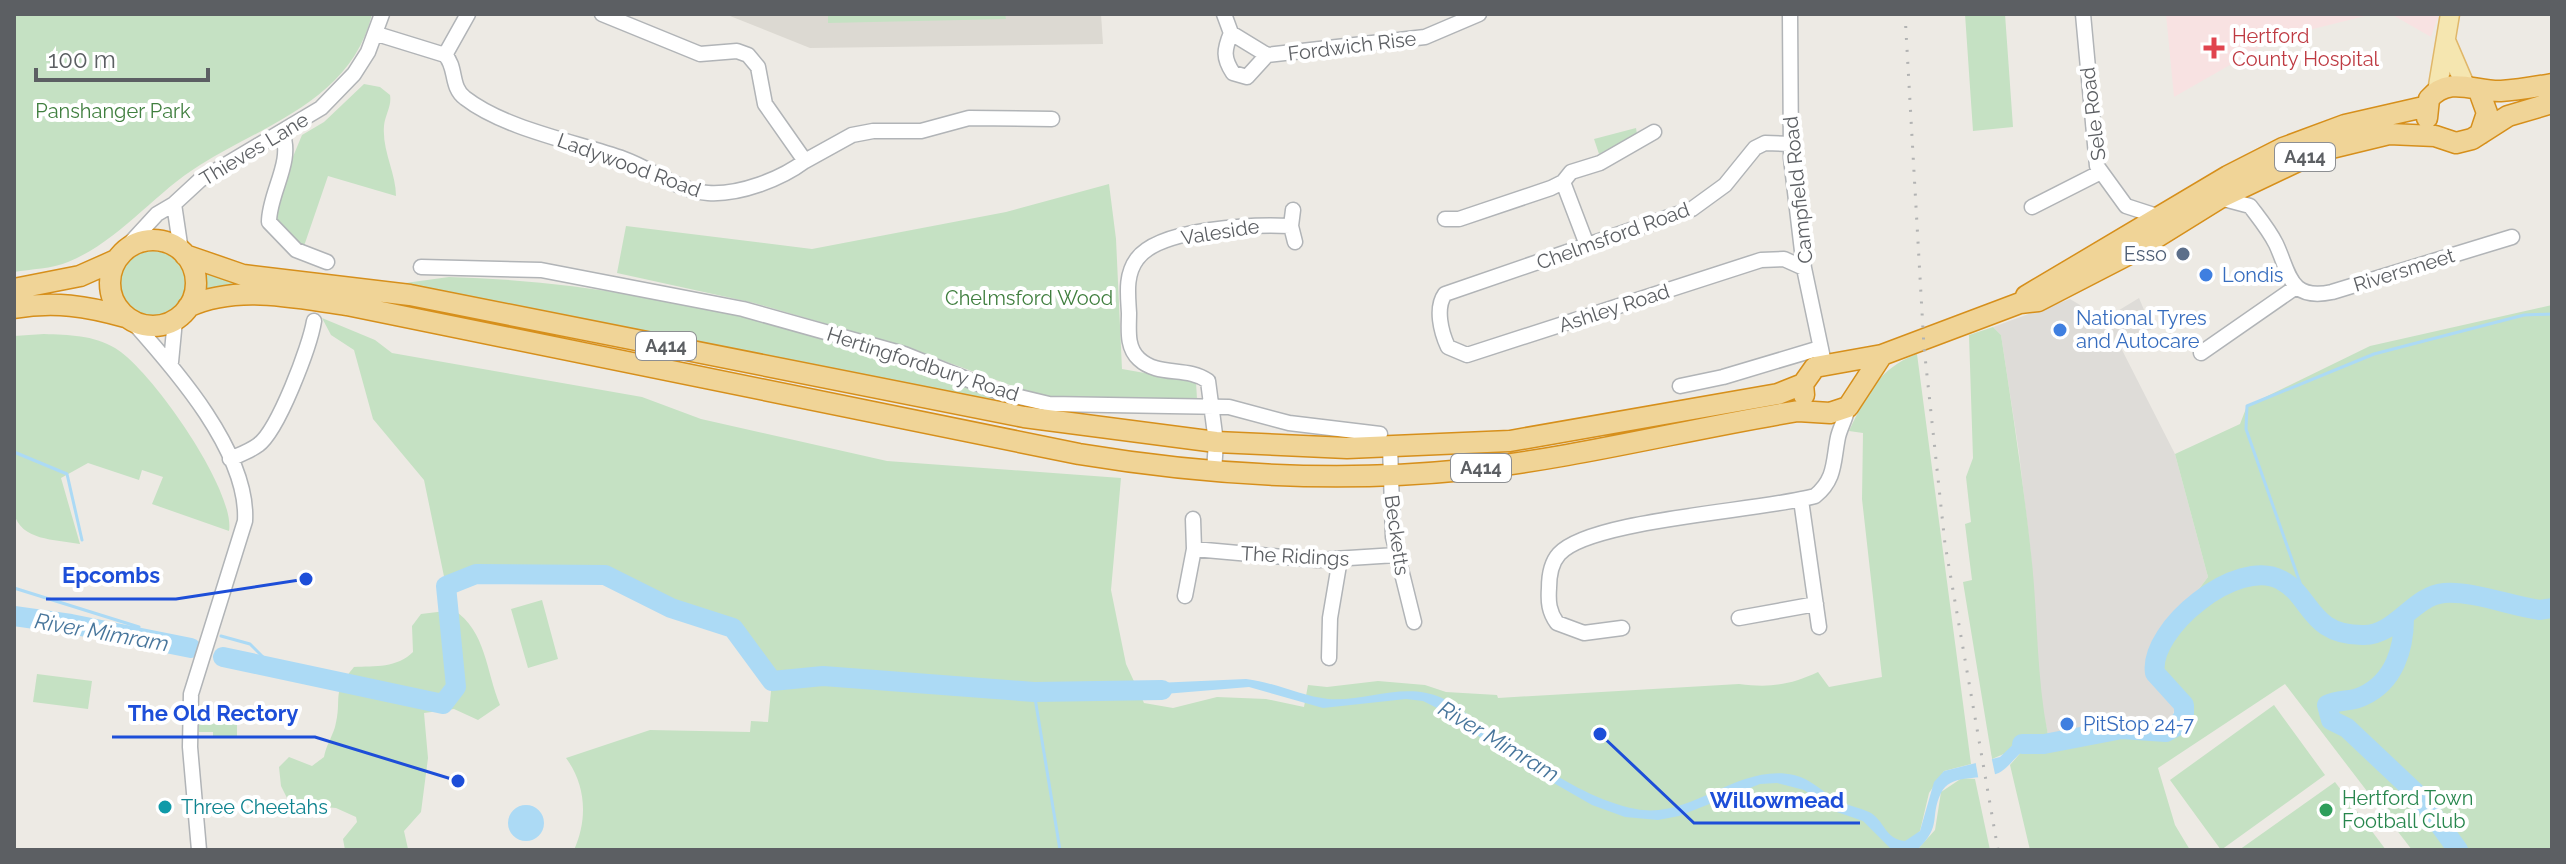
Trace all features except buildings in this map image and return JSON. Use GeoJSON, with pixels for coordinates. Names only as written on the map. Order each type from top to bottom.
{"type":"FeatureCollection","features":[{"type":"Feature","properties":{"kind":"highway"},"geometry":{"type":"LineString","coordinates":[[2552,84],[2472,88],[2432,99],[2427,118],[2435,136],[2456,143],[2480,134],[2508,116],[2552,103]]}},
{"type":"Feature","properties":{"kind":"highway"},"geometry":{"type":"LineString","coordinates":[[2472,88],[2487,113],[2480,134]]}},
{"type":"Feature","properties":{"kind":"highway","name":"A414"},"geometry":{"type":"LineString","coordinates":[[2020,303],[2032,290],[2260,160],[2314,136],[2432,99]]}},
{"type":"Feature","properties":{"kind":"highway","name":"A414"},"geometry":{"type":"LineString","coordinates":[[1827,358],[1882,355],[2020,303],[2038,301],[2133,252],[2220,198],[2282,166],[2347,142],[2389,134],[2435,136]]}},
{"type":"Feature","properties":{"kind":"highway"},"geometry":{"type":"LineString","coordinates":[[14,289],[80,276],[119,256],[133,245],[158,240],[183,253],[195,275],[194,298],[182,314],[154,326],[78,305],[55,303],[14,308]]}},
{"type":"Feature","properties":{"kind":"highway","name":"A414"},"geometry":{"type":"LineString","coordinates":[[183,253],[243,275],[410,295],[1024,417],[1216,442],[1305,447],[1385,440],[1496,442],[1556,435],[1778,394],[1803,384]]}},
{"type":"Feature","properties":{"kind":"highway"},"geometry":{"type":"LineString","coordinates":[[119,256],[110,290],[129,319]]}},
{"type":"Feature","properties":{"kind":"highway","name":"A414"},"geometry":{"type":"LineString","coordinates":[[182,314],[207,298],[241,294],[347,305],[1079,454],[1143,465],[1214,471],[1303,476],[1390,475],[1509,464],[1818,412]]}},
{"type":"Feature","properties":{"kind":"highway"},"geometry":{"type":"LineString","coordinates":[[1852,399],[1853,377],[1827,358],[1808,373],[1803,384],[1806,401],[1818,412],[1836,413],[1852,399],[1882,355]]}},
{"type":"Feature","properties":{"kind":"main road"},"geometry":{"type":"LineString","coordinates":[[2432,99],[2447,43],[2450,14]]}},
{"type":"Feature","properties":{"kind":"main road"},"geometry":{"type":"LineString","coordinates":[[2447,43],[2472,88]]}},
{"type":"Feature","properties":{"kind":"street","name":"Thieves Lane"},"geometry":{"type":"LineString","coordinates":[[119,256],[157,214],[174,204],[200,180],[305,121],[339,92],[361,63],[377,34],[382,14]]}},
{"type":"Feature","properties":{"kind":"street"},"geometry":{"type":"LineString","coordinates":[[377,34],[445,55],[468,14]]}},
{"type":"Feature","properties":{"kind":"street"},"geometry":{"type":"LineString","coordinates":[[602,14],[700,54],[737,51],[748,55],[758,67],[765,104],[805,161]]}},
{"type":"Feature","properties":{"kind":"street","name":"Fordwich Rise"},"geometry":{"type":"LineString","coordinates":[[1224,14],[1231,33],[1267,55],[1425,37],[1479,14]]}},
{"type":"Feature","properties":{"kind":"street","name":"Campfield Road"},"geometry":{"type":"LineString","coordinates":[[1790,14],[1790,144],[1804,268],[1827,358]]}},
{"type":"Feature","properties":{"kind":"street","name":"Sele Road"},"geometry":{"type":"LineString","coordinates":[[2083,14],[2094,148],[2101,172],[2126,206]]}},
{"type":"Feature","properties":{"kind":"street","name":"Fordwich Rise"},"geometry":{"type":"LineString","coordinates":[[1231,33],[1224,49],[1225,61],[1233,73],[1247,77],[1254,73],[1267,55]]}},
{"type":"Feature","properties":{"kind":"street","name":"Ladywood Road"},"geometry":{"type":"LineString","coordinates":[[445,55],[451,64],[455,86],[467,100],[568,144],[622,158],[691,190],[728,191],[778,177],[852,135],[873,131],[921,131],[969,118],[1052,119]]}},
{"type":"Feature","properties":{"kind":"street"},"geometry":{"type":"LineString","coordinates":[[1445,219],[1459,219],[1563,182],[1571,172],[1600,163],[1654,132]]}},
{"type":"Feature","properties":{"kind":"street"},"geometry":{"type":"LineString","coordinates":[[282,133],[285,147],[283,165],[269,222],[296,250],[327,262]]}},
{"type":"Feature","properties":{"kind":"street","name":"Chelmsford Road"},"geometry":{"type":"LineString","coordinates":[[1441,323],[1440,305],[1445,294],[1692,209],[1725,185],[1755,148],[1765,143],[1790,144]]}},
{"type":"Feature","properties":{"kind":"street"},"geometry":{"type":"LineString","coordinates":[[2032,207],[2101,172]]}},
{"type":"Feature","properties":{"kind":"street"},"geometry":{"type":"LineString","coordinates":[[1563,182],[1587,245]]}},
{"type":"Feature","properties":{"kind":"street"},"geometry":{"type":"LineString","coordinates":[[2201,353],[2296,287],[2276,243],[2250,206],[2251,182]]}},
{"type":"Feature","properties":{"kind":"street"},"geometry":{"type":"LineString","coordinates":[[2220,198],[2250,206]]}},
{"type":"Feature","properties":{"kind":"street"},"geometry":{"type":"LineString","coordinates":[[174,204],[183,253]]}},
{"type":"Feature","properties":{"kind":"street"},"geometry":{"type":"LineString","coordinates":[[2122,239],[2126,206],[2160,217]]}},
{"type":"Feature","properties":{"kind":"street"},"geometry":{"type":"LineString","coordinates":[[1293,210],[1291,226],[1295,242]]}},
{"type":"Feature","properties":{"kind":"street","name":"Valeside"},"geometry":{"type":"LineString","coordinates":[[1214,471],[1216,442],[1211,385],[1205,378],[1152,368],[1137,358],[1130,346],[1128,282],[1132,268],[1138,257],[1153,246],[1196,233],[1269,225],[1291,226]]}},
{"type":"Feature","properties":{"kind":"street","name":"Riversmeet"},"geometry":{"type":"LineString","coordinates":[[2296,287],[2313,294],[2332,292],[2512,237]]}},
{"type":"Feature","properties":{"kind":"street","name":"Ashley Road"},"geometry":{"type":"LineString","coordinates":[[1441,323],[1448,347],[1467,355],[1761,260],[1784,259],[1804,268]]}},
{"type":"Feature","properties":{"kind":"street","name":"Hertingfordbury Road"},"geometry":{"type":"LineString","coordinates":[[421,267],[541,270],[743,309],[904,354],[999,392],[1049,404],[1214,406],[1385,440]]}},
{"type":"Feature","properties":{"kind":"street"},"geometry":{"type":"LineString","coordinates":[[171,362],[182,314]]}},
{"type":"Feature","properties":{"kind":"street"},"geometry":{"type":"LineString","coordinates":[[129,319],[171,362],[230,459],[244,495],[245,521],[200,657],[189,713],[199,850]]}},
{"type":"Feature","properties":{"kind":"street"},"geometry":{"type":"LineString","coordinates":[[230,459],[259,445],[269,434],[304,359],[314,321]]}},
{"type":"Feature","properties":{"kind":"street"},"geometry":{"type":"LineString","coordinates":[[1680,386],[1827,358]]}},
{"type":"Feature","properties":{"kind":"street"},"geometry":{"type":"LineString","coordinates":[[1622,628],[1584,633],[1565,627],[1551,616],[1548,598],[1551,570],[1566,548],[1649,523],[1815,496],[1831,478],[1838,434],[1843,429],[1852,399]]}},
{"type":"Feature","properties":{"kind":"street"},"geometry":{"type":"LineString","coordinates":[[1818,412],[1838,434]]}},
{"type":"Feature","properties":{"kind":"street","name":"Becketts"},"geometry":{"type":"LineString","coordinates":[[1385,440],[1396,555],[1414,622]]}},
{"type":"Feature","properties":{"kind":"street"},"geometry":{"type":"LineString","coordinates":[[1801,500],[1819,627]]}},
{"type":"Feature","properties":{"kind":"street"},"geometry":{"type":"LineString","coordinates":[[1185,596],[1194,549],[1193,519]]}},
{"type":"Feature","properties":{"kind":"street","name":"The Ridings"},"geometry":{"type":"LineString","coordinates":[[1194,549],[1276,558],[1340,559],[1396,555]]}},
{"type":"Feature","properties":{"kind":"street"},"geometry":{"type":"LineString","coordinates":[[1329,658],[1330,618],[1338,588],[1340,559]]}},
{"type":"Feature","properties":{"kind":"street"},"geometry":{"type":"LineString","coordinates":[[1739,618],[1816,604]]}},
{"type":"Feature","properties":{"kind":"shaded area"},"geometry":{"type":"Polygon","coordinates":[[[725,14],[1101,14],[1103,44],[810,48],[725,14]]]}},
{"type":"Feature","properties":{"kind":"shaded area","name":"Hertford County Hospital"},"geometry":{"type":"Polygon","coordinates":[[[2166,14],[2373,14],[2277,38],[2174,97],[2166,14]]]}},
{"type":"Feature","properties":{"kind":"shaded area","name":"Hertford County Hospital"},"geometry":{"type":"Polygon","coordinates":[[[2391,14],[2439,14],[2431,37],[2391,14]]]}},
{"type":"Feature","properties":{"kind":"shaded area"},"geometry":{"type":"Polygon","coordinates":[[[2139,298],[2152,329],[2120,346],[2175,454],[2208,577],[2152,650],[2149,661],[2154,680],[2171,693],[2175,704],[2172,722],[2153,729],[2134,726],[2048,735],[2039,691],[2031,556],[2019,453],[2001,335],[1993,327],[2070,299],[2080,305],[2093,326],[2139,298]]]}},
{"type":"Feature","properties":{"kind":"green space","name":"Panshanger Park"},"geometry":{"type":"Polygon","coordinates":[[[14,14],[372,14],[362,43],[346,68],[303,106],[200,165],[87,253],[55,266],[14,272],[14,14]]]}},
{"type":"Feature","properties":{"kind":"green space"},"geometry":{"type":"Polygon","coordinates":[[[828,14],[1005,14],[1006,19],[828,23],[828,14]]]}},
{"type":"Feature","properties":{"kind":"green space"},"geometry":{"type":"Polygon","coordinates":[[[1965,14],[2005,14],[2013,127],[1973,131],[1965,14]]]}},
{"type":"Feature","properties":{"kind":"green space"},"geometry":{"type":"Polygon","coordinates":[[[364,84],[380,87],[390,95],[384,135],[396,196],[328,176],[304,246],[275,221],[285,176],[302,135],[324,122],[364,84]]]}},
{"type":"Feature","properties":{"kind":"green space"},"geometry":{"type":"Polygon","coordinates":[[[1636,128],[1637,134],[1599,154],[1594,139],[1636,128]]]}},
{"type":"Feature","properties":{"kind":"green space","name":"Chelmsford Wood"},"geometry":{"type":"Polygon","coordinates":[[[1109,184],[1116,239],[1122,369],[1196,382],[1197,399],[1084,400],[1043,397],[906,347],[754,303],[617,273],[626,226],[812,249],[1006,212],[1109,184]]]}},
{"type":"Feature","properties":{"kind":"green space"},"geometry":{"type":"Polygon","coordinates":[[[153,251],[177,261],[187,285],[177,309],[153,319],[129,309],[119,285],[129,261],[153,251]]]}},
{"type":"Feature","properties":{"kind":"green space"},"geometry":{"type":"Polygon","coordinates":[[[206,272],[240,281],[239,288],[206,296],[206,272]]]}},
{"type":"Feature","properties":{"kind":"green space"},"geometry":{"type":"Polygon","coordinates":[[[449,277],[590,289],[730,314],[913,362],[957,379],[999,402],[398,284],[449,277]]]}},
{"type":"Feature","properties":{"kind":"green space"},"geometry":{"type":"Polygon","coordinates":[[[2552,305],[2552,850],[2412,850],[2285,684],[2158,768],[2175,825],[2190,850],[2030,850],[2010,765],[2023,750],[2049,752],[2092,732],[2164,727],[2176,712],[2156,674],[2158,651],[2173,624],[2208,577],[2175,454],[2240,424],[2247,406],[2370,346],[2552,305]]]}},
{"type":"Feature","properties":{"kind":"green space"},"geometry":{"type":"Polygon","coordinates":[[[322,318],[375,340],[392,353],[642,397],[701,419],[887,461],[1121,478],[1111,590],[1126,664],[1144,703],[1173,708],[1217,697],[1266,699],[1304,707],[1308,685],[1327,687],[1378,681],[1425,685],[1446,692],[1497,695],[1498,698],[1739,684],[1760,686],[1789,683],[1818,672],[1829,687],[1882,677],[1862,499],[1863,433],[1849,431],[1875,384],[1893,367],[1917,354],[1971,764],[1944,771],[1929,793],[1920,831],[1906,850],[574,850],[581,826],[583,802],[578,779],[566,758],[650,730],[750,732],[751,721],[768,722],[772,681],[732,628],[677,610],[605,575],[476,574],[446,586],[424,480],[373,419],[354,350],[331,335],[322,318]]]}},
{"type":"Feature","properties":{"kind":"green space"},"geometry":{"type":"Polygon","coordinates":[[[1993,327],[2001,335],[2021,471],[2048,735],[2021,737],[2006,753],[1992,759],[1963,582],[1972,580],[1965,524],[1971,522],[1966,477],[1973,458],[1969,335],[1993,327]]]}},
{"type":"Feature","properties":{"kind":"green space"},"geometry":{"type":"Polygon","coordinates":[[[44,334],[98,340],[131,360],[169,405],[205,461],[228,513],[229,531],[152,504],[163,477],[142,470],[139,480],[88,463],[61,478],[80,544],[40,537],[24,529],[14,513],[14,336],[44,334]]]}},
{"type":"Feature","properties":{"kind":"green space"},"geometry":{"type":"Polygon","coordinates":[[[542,600],[558,659],[528,668],[511,609],[542,600]]]}},
{"type":"Feature","properties":{"kind":"green space"},"geometry":{"type":"Polygon","coordinates":[[[454,610],[465,619],[479,640],[500,705],[478,720],[454,709],[424,713],[428,758],[421,812],[404,831],[408,849],[345,850],[343,839],[357,822],[356,817],[336,808],[290,804],[281,786],[279,767],[289,757],[312,766],[324,757],[335,727],[342,684],[354,667],[400,661],[413,652],[412,626],[421,614],[454,610]]]}},
{"type":"Feature","properties":{"kind":"green space"},"geometry":{"type":"Polygon","coordinates":[[[37,674],[92,681],[88,709],[33,702],[37,674]]]}},
{"type":"Feature","properties":{"kind":"green space"},"geometry":{"type":"Polygon","coordinates":[[[2274,705],[2325,775],[2221,850],[2170,780],[2274,705]]]}},
{"type":"Feature","properties":{"kind":"green space"},"geometry":{"type":"Polygon","coordinates":[[[237,723],[237,737],[213,737],[213,732],[199,732],[199,724],[237,723]]]}},
{"type":"Feature","properties":{"kind":"green space"},"geometry":{"type":"Polygon","coordinates":[[[1962,778],[1975,779],[1990,850],[1917,850],[1935,830],[1941,792],[1962,778]]]}},
{"type":"Feature","properties":{"kind":"green space","name":"Hertford Town Football Club"},"geometry":{"type":"Polygon","coordinates":[[[2335,782],[2386,850],[2239,850],[2335,782]]]}},
{"type":"Feature","properties":{"kind":"water"},"geometry":{"type":"Polygon","coordinates":[[[1246,679],[1328,699],[1414,691],[1428,693],[1457,707],[1564,780],[1599,798],[1636,809],[1676,807],[1753,777],[1773,773],[1794,775],[1841,802],[1869,812],[1893,837],[1905,841],[1920,831],[1934,782],[1944,771],[2000,757],[2021,737],[2048,735],[2049,752],[2028,748],[1999,773],[1951,783],[1941,793],[1933,828],[1925,841],[1917,850],[1892,850],[1863,821],[1834,811],[1804,790],[1777,783],[1760,784],[1679,816],[1658,820],[1625,817],[1592,805],[1491,747],[1459,719],[1423,701],[1406,699],[1323,708],[1249,687],[1140,696],[1134,684],[1246,679]]]}},
{"type":"Feature","properties":{"kind":"water"},"geometry":{"type":"Polygon","coordinates":[[[526,805],[539,810],[544,823],[539,836],[526,841],[513,836],[508,823],[513,810],[526,805]]]}},
{"type":"Feature","properties":{"kind":"pier"},"geometry":{"type":"Polygon","coordinates":[[[1991,755],[1996,779],[1979,782],[1975,759],[1991,755]]]}},
{"type":"Feature","properties":{"kind":"waterway"},"geometry":{"type":"LineString","coordinates":[[2311,614],[2246,429],[2247,406],[2374,354],[2524,315],[2552,314]]}},
{"type":"Feature","properties":{"kind":"waterway"},"geometry":{"type":"LineString","coordinates":[[14,452],[67,474],[82,540]]}},
{"type":"Feature","properties":{"kind":"waterway","name":"River Mimram"},"geometry":{"type":"LineString","coordinates":[[223,657],[443,704],[456,687],[446,586],[476,574],[605,575],[671,608],[733,628],[772,681],[823,676],[1034,692],[1162,690]]}},
{"type":"Feature","properties":{"kind":"waterway","name":"River Mimram"},"geometry":{"type":"LineString","coordinates":[[2022,744],[2044,744],[2122,729],[2166,732],[2177,726],[2184,716],[2184,705],[2155,673],[2157,655],[2180,618],[2220,587],[2242,578],[2263,575],[2281,580],[2299,595],[2322,622],[2346,634],[2364,635],[2386,629],[2423,601],[2444,593],[2468,594],[2540,610],[2552,608]]}},
{"type":"Feature","properties":{"kind":"waterway"},"geometry":{"type":"LineString","coordinates":[[14,588],[139,627]]}},
{"type":"Feature","properties":{"kind":"waterway","name":"River Mimram"},"geometry":{"type":"LineString","coordinates":[[14,616],[191,648]]}},
{"type":"Feature","properties":{"kind":"waterway"},"geometry":{"type":"LineString","coordinates":[[2404,618],[2399,653],[2390,673],[2374,690],[2359,698],[2327,705],[2331,720],[2347,728],[2418,795],[2458,850]]}},
{"type":"Feature","properties":{"kind":"waterway"},"geometry":{"type":"LineString","coordinates":[[221,636],[250,644],[275,669]]}},
{"type":"Feature","properties":{"kind":"waterway"},"geometry":{"type":"LineString","coordinates":[[1034,692],[1060,850]]}},
{"type":"Feature","properties":{"kind":"railway"},"geometry":{"type":"LineString","coordinates":[[1905,14],[1924,347],[1945,544],[1998,850]]}},
{"type":"Feature","properties":{"kind":"place","name":"Hertford County Hospital"},"geometry":{"type":"Point","coordinates":[2214,48]}},
{"type":"Feature","properties":{"kind":"place","name":"Esso"},"geometry":{"type":"Point","coordinates":[2183,254]}},
{"type":"Feature","properties":{"kind":"place","name":"Londis"},"geometry":{"type":"Point","coordinates":[2206,275]}},
{"type":"Feature","properties":{"kind":"place","name":"National Tyres and Autocare"},"geometry":{"type":"Point","coordinates":[2060,330]}},
{"type":"Feature","properties":{"kind":"place","name":"Epcombs"},"geometry":{"type":"Point","coordinates":[306,579]}},
{"type":"Feature","properties":{"kind":"place","name":"PitStop 24-7"},"geometry":{"type":"Point","coordinates":[2067,724]}},
{"type":"Feature","properties":{"kind":"place","name":"Willowmead"},"geometry":{"type":"Point","coordinates":[1600,734]}},
{"type":"Feature","properties":{"kind":"place","name":"The Old Rectory"},"geometry":{"type":"Point","coordinates":[458,781]}},
{"type":"Feature","properties":{"kind":"place","name":"Three Cheetahs"},"geometry":{"type":"Point","coordinates":[165,807]}},
{"type":"Feature","properties":{"kind":"place","name":"Hertford Town Football Club"},"geometry":{"type":"Point","coordinates":[2326,810]}}]}
